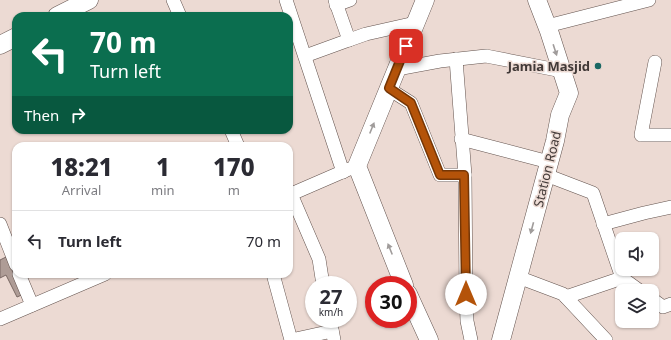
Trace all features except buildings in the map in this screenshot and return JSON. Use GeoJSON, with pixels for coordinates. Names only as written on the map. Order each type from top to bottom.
{"type":"FeatureCollection","features":[{"type":"Feature","properties":{"kind":"main road"},"geometry":{"type":"LineString","coordinates":[[65,12],[89,0]]}},
{"type":"Feature","properties":{"kind":"main road"},"geometry":{"type":"LineString","coordinates":[[400,276],[350,169],[389,88],[425,0]]}},
{"type":"Feature","properties":{"kind":"main road","name":"Station Road"},"geometry":{"type":"LineString","coordinates":[[501,340],[548,168],[560,115],[569,93],[537,0]]}},
{"type":"Feature","properties":{"kind":"main road"},"geometry":{"type":"LineString","coordinates":[[0,45],[12,39]]}},
{"type":"Feature","properties":{"kind":"main road"},"geometry":{"type":"LineString","coordinates":[[417,314],[429,340]]}},
{"type":"Feature","properties":{"kind":"street"},"geometry":{"type":"LineString","coordinates":[[173,0],[178,12]]}},
{"type":"Feature","properties":{"kind":"street"},"geometry":{"type":"LineString","coordinates":[[286,0],[290,12]]}},
{"type":"Feature","properties":{"kind":"street"},"geometry":{"type":"LineString","coordinates":[[349,40],[336,2],[350,0]]}},
{"type":"Feature","properties":{"kind":"street"},"geometry":{"type":"LineString","coordinates":[[547,26],[649,0]]}},
{"type":"Feature","properties":{"kind":"street"},"geometry":{"type":"LineString","coordinates":[[293,21],[305,56],[350,169],[293,194]]}},
{"type":"Feature","properties":{"kind":"street"},"geometry":{"type":"LineString","coordinates":[[305,56],[366,34],[415,23]]}},
{"type":"Feature","properties":{"kind":"street"},"geometry":{"type":"LineString","coordinates":[[397,69],[456,59],[486,56],[562,71]]}},
{"type":"Feature","properties":{"kind":"street"},"geometry":{"type":"LineString","coordinates":[[456,59],[464,175],[467,321],[472,340]]}},
{"type":"Feature","properties":{"kind":"street"},"geometry":{"type":"LineString","coordinates":[[655,62],[642,136],[671,135]]}},
{"type":"Feature","properties":{"kind":"street"},"geometry":{"type":"LineString","coordinates":[[389,88],[411,103],[440,175],[464,175]]}},
{"type":"Feature","properties":{"kind":"street"},"geometry":{"type":"LineString","coordinates":[[461,139],[548,168],[593,193],[622,278],[630,284]]}},
{"type":"Feature","properties":{"kind":"street"},"geometry":{"type":"LineString","coordinates":[[293,202],[319,259],[322,276]]}},
{"type":"Feature","properties":{"kind":"street"},"geometry":{"type":"LineString","coordinates":[[603,224],[671,207]]}},
{"type":"Feature","properties":{"kind":"street"},"geometry":{"type":"LineString","coordinates":[[0,224],[12,255]]}},
{"type":"Feature","properties":{"kind":"street"},"geometry":{"type":"LineString","coordinates":[[518,277],[563,294],[606,340]]}},
{"type":"Feature","properties":{"kind":"street"},"geometry":{"type":"LineString","coordinates":[[22,278],[32,305]]}},
{"type":"Feature","properties":{"kind":"street"},"geometry":{"type":"LineString","coordinates":[[0,319],[96,278]]}},
{"type":"Feature","properties":{"kind":"street"},"geometry":{"type":"LineString","coordinates":[[274,278],[291,340],[332,330]]}},
{"type":"Feature","properties":{"kind":"street"},"geometry":{"type":"LineString","coordinates":[[566,297],[622,278]]}},
{"type":"Feature","properties":{"kind":"street"},"geometry":{"type":"LineString","coordinates":[[659,304],[663,307],[671,304]]}},
{"type":"Feature","properties":{"kind":"place","name":"Jamia Masjid"},"geometry":{"type":"Point","coordinates":[598,66]}},
{"type":"Feature","properties":{"kind":"route"},"geometry":{"type":"LineString","coordinates":[[406,46],[389,88],[411,103],[440,175],[464,175],[466,294]]}}]}
